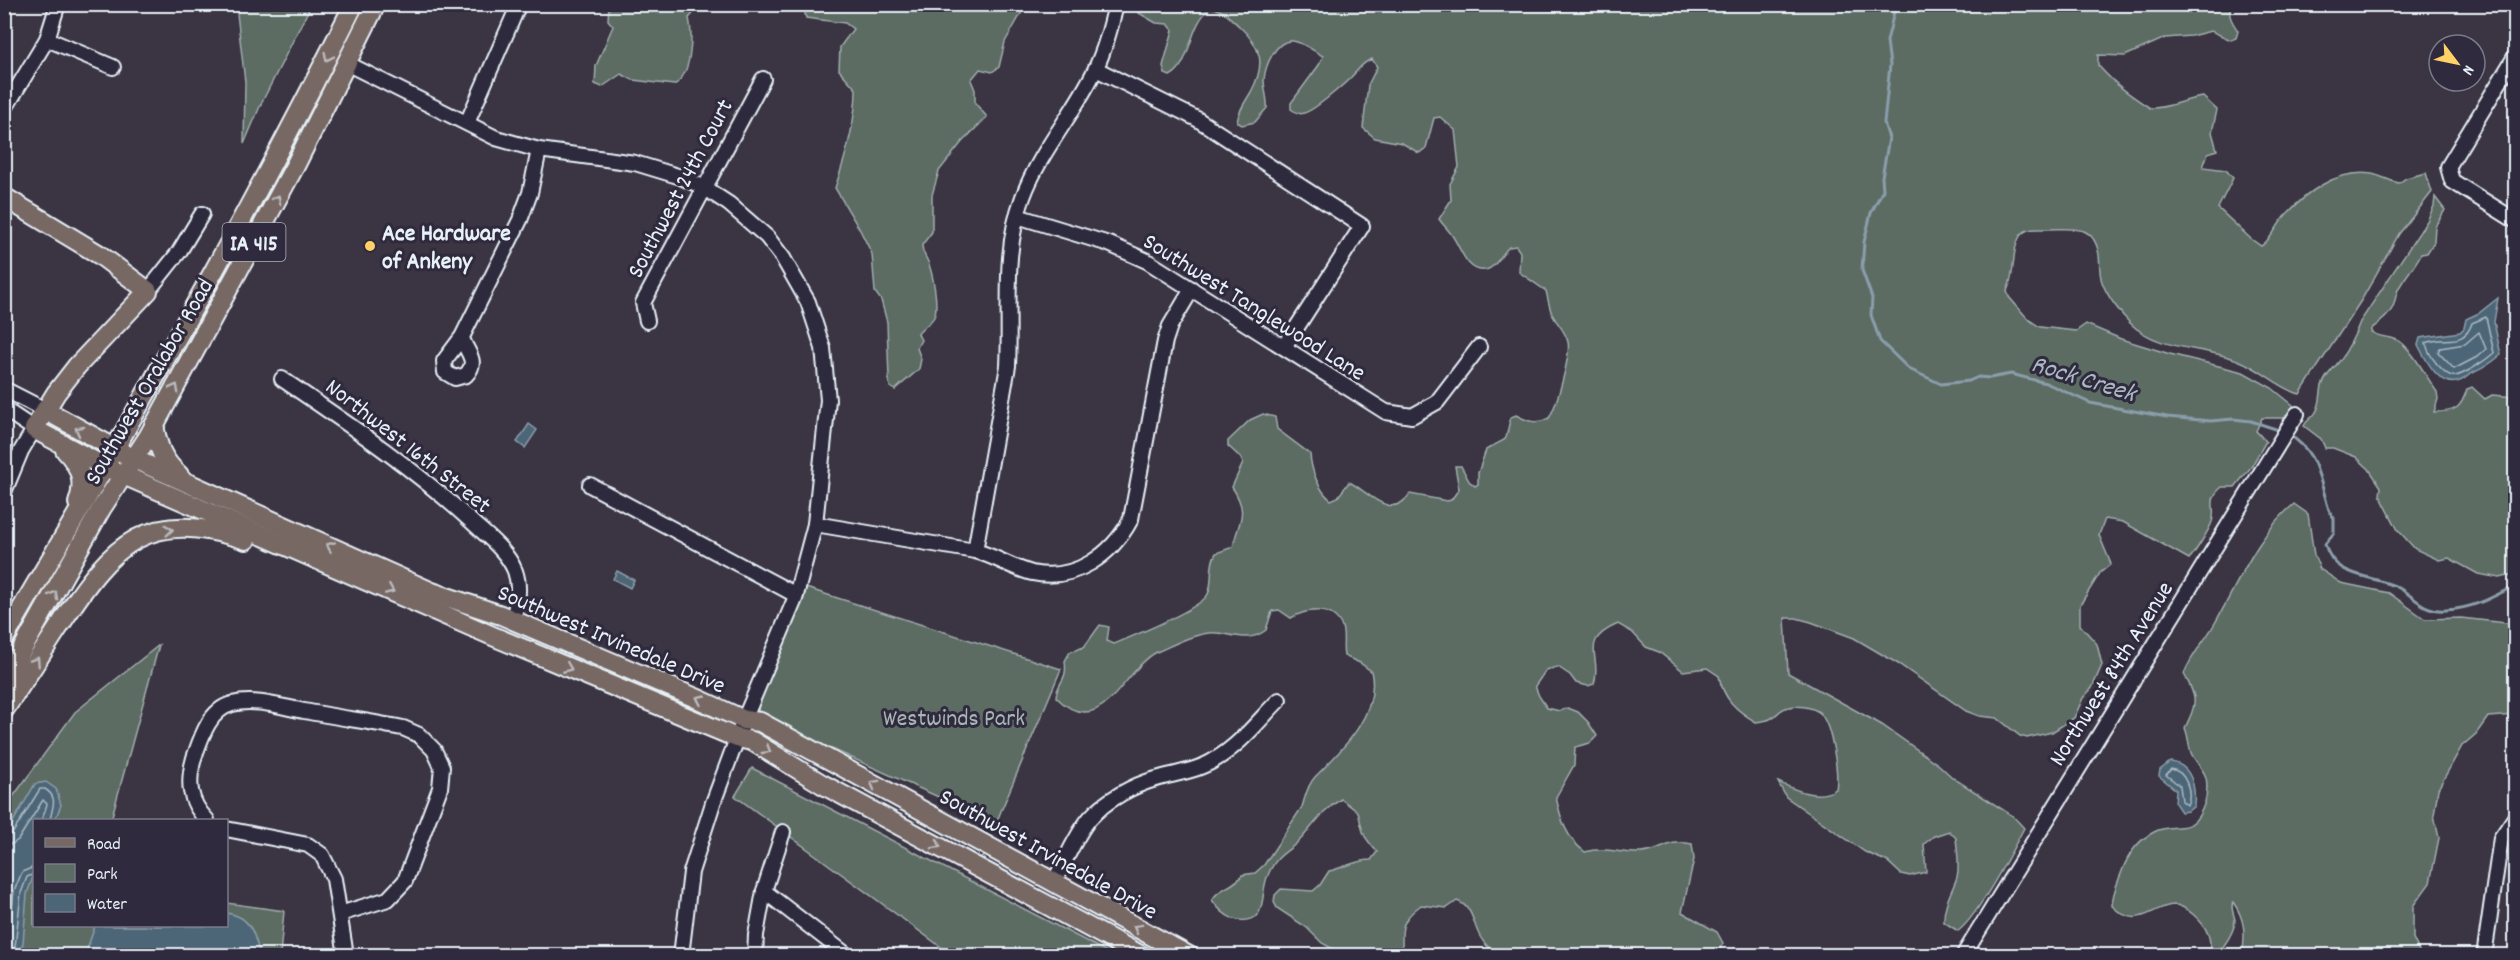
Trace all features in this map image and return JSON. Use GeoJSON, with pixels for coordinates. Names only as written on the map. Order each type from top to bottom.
{"type":"FeatureCollection","features":[{"type":"Feature","properties":{"kind":"main road","name":"Southwest Oralabor Road"},"geometry":{"type":"LineString","coordinates":[[4,639],[105,467],[229,245],[354,4]]}},
{"type":"Feature","properties":{"kind":"main road","name":"Southwest Oralabor Road"},"geometry":{"type":"LineString","coordinates":[[4,682],[101,509],[124,476],[154,425],[348,64],[376,4]]}},
{"type":"Feature","properties":{"kind":"main road"},"geometry":{"type":"LineString","coordinates":[[4,197],[100,255],[148,291],[77,366],[34,429]]}},
{"type":"Feature","properties":{"kind":"main road","name":"Southwest Irvinedale Drive"},"geometry":{"type":"LineString","coordinates":[[45,410],[134,459],[432,592],[513,620],[744,720],[760,722],[1189,956]]}},
{"type":"Feature","properties":{"kind":"main road"},"geometry":{"type":"LineString","coordinates":[[154,425],[160,453],[169,466],[189,484]]}},
{"type":"Feature","properties":{"kind":"main road","name":"Southwest Irvinedale Drive"},"geometry":{"type":"LineString","coordinates":[[34,429],[124,476],[335,568],[737,738],[752,741],[822,784],[1142,956]]}},
{"type":"Feature","properties":{"kind":"main road"},"geometry":{"type":"LineString","coordinates":[[55,440],[73,459],[82,477],[81,495],[72,521]]}},
{"type":"Feature","properties":{"kind":"main road"},"geometry":{"type":"LineString","coordinates":[[4,711],[81,591],[102,564],[114,553],[141,536],[165,530],[206,529],[335,568]]}},
{"type":"Feature","properties":{"kind":"street"},"geometry":{"type":"LineString","coordinates":[[4,110],[47,39],[58,4]]}},
{"type":"Feature","properties":{"kind":"street"},"geometry":{"type":"LineString","coordinates":[[467,123],[519,4]]}},
{"type":"Feature","properties":{"kind":"street"},"geometry":{"type":"LineString","coordinates":[[975,552],[1008,366],[1008,272],[1017,216],[1032,175],[1095,69],[1116,4]]}},
{"type":"Feature","properties":{"kind":"street"},"geometry":{"type":"LineString","coordinates":[[47,39],[112,67]]}},
{"type":"Feature","properties":{"kind":"street"},"geometry":{"type":"LineString","coordinates":[[2516,55],[2448,167],[2452,181],[2516,221]]}},
{"type":"Feature","properties":{"kind":"street"},"geometry":{"type":"LineString","coordinates":[[348,64],[496,138],[539,150],[635,162],[674,174],[703,187],[749,219],[772,244],[797,280],[817,326],[827,372],[828,400],[814,524],[796,595],[712,803],[691,872],[681,956]]}},
{"type":"Feature","properties":{"kind":"street"},"geometry":{"type":"LineString","coordinates":[[1095,69],[1197,119],[1362,226],[1284,347]]}},
{"type":"Feature","properties":{"kind":"street","name":"Southwest 24th Court"},"geometry":{"type":"LineString","coordinates":[[647,321],[643,303],[703,187],[763,79]]}},
{"type":"Feature","properties":{"kind":"street"},"geometry":{"type":"LineString","coordinates":[[462,337],[520,220],[530,193],[539,150]]}},
{"type":"Feature","properties":{"kind":"street"},"geometry":{"type":"LineString","coordinates":[[148,291],[179,252],[202,214]]}},
{"type":"Feature","properties":{"kind":"street","name":"Southwest Tanglewood Lane"},"geometry":{"type":"LineString","coordinates":[[1017,216],[1120,249],[1147,261],[1373,405],[1400,415],[1412,416],[1437,402],[1479,347]]}},
{"type":"Feature","properties":{"kind":"street"},"geometry":{"type":"LineString","coordinates":[[814,524],[990,555],[1026,571],[1050,574],[1064,573],[1084,566],[1104,554],[1115,544],[1131,519],[1165,341],[1170,326],[1192,289]]}},
{"type":"Feature","properties":{"kind":"street","name":"Northwest 16th Street"},"geometry":{"type":"LineString","coordinates":[[282,379],[393,456],[494,542],[506,555],[517,578],[518,597],[513,620]]}},
{"type":"Feature","properties":{"kind":"street","name":"Southwest Irvinedale Drive"},"geometry":{"type":"LineString","coordinates":[[4,389],[45,410]]}},
{"type":"Feature","properties":{"kind":"street","name":"Southwest Irvinedale Drive"},"geometry":{"type":"LineString","coordinates":[[4,409],[34,429]]}},
{"type":"Feature","properties":{"kind":"street","name":"Northwest 84th Avenue"},"geometry":{"type":"LineString","coordinates":[[1963,956],[2294,418]]}},
{"type":"Feature","properties":{"kind":"street"},"geometry":{"type":"LineString","coordinates":[[4,492],[21,451],[34,429]]}},
{"type":"Feature","properties":{"kind":"street"},"geometry":{"type":"LineString","coordinates":[[590,484],[796,595]]}},
{"type":"Feature","properties":{"kind":"street"},"geometry":{"type":"LineString","coordinates":[[1054,882],[1083,829],[1100,808],[1154,779],[1199,769],[1216,760],[1236,745],[1279,700]]}},
{"type":"Feature","properties":{"kind":"street"},"geometry":{"type":"LineString","coordinates":[[206,819],[195,808],[189,784],[193,763],[201,735],[214,715],[231,705],[256,702],[404,728],[419,735],[434,750],[442,767],[440,788],[405,881],[388,899],[340,914]]}},
{"type":"Feature","properties":{"kind":"street"},"geometry":{"type":"LineString","coordinates":[[2484,956],[2502,838],[2516,816]]}},
{"type":"Feature","properties":{"kind":"street"},"geometry":{"type":"LineString","coordinates":[[228,829],[308,845],[322,855],[334,879],[346,956]]}},
{"type":"Feature","properties":{"kind":"street"},"geometry":{"type":"LineString","coordinates":[[756,956],[756,935],[764,891],[783,832]]}},
{"type":"Feature","properties":{"kind":"street"},"geometry":{"type":"LineString","coordinates":[[764,891],[848,956]]}},
{"type":"Feature","properties":{"kind":"green space"},"geometry":{"type":"Polygon","coordinates":[[[803,4],[1026,5],[1005,42],[999,67],[992,72],[980,69],[971,80],[975,90],[975,103],[987,117],[962,142],[939,171],[932,195],[932,232],[922,245],[930,267],[936,298],[934,317],[918,334],[921,340],[917,348],[921,359],[919,369],[895,390],[890,387],[887,322],[881,300],[875,292],[872,254],[835,188],[849,139],[856,89],[839,70],[840,47],[853,29],[845,23],[806,18],[803,4]]]}},
{"type":"Feature","properties":{"kind":"green space"},"geometry":{"type":"Polygon","coordinates":[[[236,5],[311,5],[261,104],[244,144],[245,82],[236,5]]]}},
{"type":"Feature","properties":{"kind":"green space"},"geometry":{"type":"Polygon","coordinates":[[[609,5],[730,5],[725,9],[697,9],[689,18],[691,44],[688,64],[680,80],[674,85],[633,80],[621,74],[602,87],[595,84],[596,66],[613,26],[608,20],[609,5]]]}},
{"type":"Feature","properties":{"kind":"green space"},"geometry":{"type":"Polygon","coordinates":[[[1139,5],[2232,5],[2230,15],[2238,31],[2236,38],[2231,40],[2211,31],[2191,36],[2165,38],[2125,56],[2098,55],[2098,65],[2122,88],[2150,108],[2203,97],[2217,110],[2212,132],[2217,150],[2208,153],[2203,167],[2226,170],[2233,178],[2218,208],[2251,239],[2261,246],[2302,199],[2323,184],[2346,175],[2372,174],[2399,183],[2406,178],[2426,173],[2432,192],[2399,234],[2362,299],[2300,394],[2240,361],[2168,344],[2154,339],[2130,323],[2107,293],[2101,279],[2096,245],[2087,233],[2073,229],[2034,229],[2021,234],[2015,250],[2012,277],[2007,291],[2009,297],[2028,319],[2040,327],[2076,331],[2086,324],[2121,339],[2170,354],[2243,372],[2272,388],[2293,405],[2293,413],[2286,418],[2262,418],[2256,431],[2266,441],[2251,467],[2235,487],[2222,487],[2214,496],[2212,522],[2189,559],[2123,522],[2105,519],[2099,535],[2111,564],[2100,573],[2080,605],[2080,625],[2097,644],[2102,665],[2092,688],[2083,698],[2074,718],[2052,732],[2027,738],[2020,736],[1997,718],[1979,716],[1966,711],[1900,665],[1854,638],[1811,622],[1785,618],[1788,673],[1882,725],[1939,765],[1953,778],[2013,816],[2024,828],[1984,899],[1975,913],[1958,931],[1944,922],[1946,904],[1957,877],[1958,868],[1956,838],[1949,831],[1934,836],[1924,844],[1926,872],[1910,876],[1901,874],[1888,862],[1865,852],[1786,797],[1778,782],[1814,794],[1836,789],[1834,750],[1828,728],[1820,713],[1809,708],[1793,706],[1783,709],[1770,719],[1756,722],[1727,698],[1719,676],[1707,668],[1683,671],[1659,652],[1646,647],[1632,632],[1618,624],[1598,637],[1595,644],[1594,684],[1588,686],[1576,683],[1570,675],[1558,667],[1546,670],[1535,686],[1547,708],[1560,711],[1568,708],[1578,712],[1597,736],[1590,743],[1575,747],[1574,765],[1556,797],[1560,813],[1569,835],[1585,852],[1606,850],[1642,853],[1676,843],[1692,844],[1694,859],[1682,912],[1717,932],[1723,943],[1717,955],[1498,955],[1486,945],[1480,936],[1468,908],[1457,901],[1447,908],[1421,905],[1409,916],[1403,927],[1403,955],[1344,955],[1322,943],[1306,927],[1277,908],[1274,902],[1275,895],[1281,889],[1313,891],[1329,871],[1360,861],[1371,860],[1377,852],[1364,834],[1358,812],[1341,799],[1325,812],[1272,867],[1266,880],[1258,915],[1251,919],[1238,920],[1221,911],[1212,900],[1242,875],[1255,873],[1264,865],[1302,807],[1312,780],[1347,743],[1365,717],[1373,687],[1371,671],[1344,656],[1343,630],[1338,620],[1326,612],[1319,611],[1291,618],[1279,610],[1272,611],[1266,630],[1252,637],[1209,633],[1189,638],[1145,660],[1111,698],[1099,708],[1087,712],[1072,709],[1056,697],[1065,673],[1065,661],[1070,652],[1084,647],[1100,625],[1109,627],[1107,641],[1114,644],[1180,614],[1203,600],[1208,594],[1216,553],[1233,547],[1242,511],[1232,487],[1243,463],[1228,446],[1228,441],[1250,420],[1263,414],[1275,417],[1277,429],[1310,454],[1316,479],[1322,491],[1331,500],[1338,497],[1349,482],[1386,505],[1402,502],[1410,494],[1447,501],[1451,500],[1459,489],[1455,466],[1461,466],[1469,481],[1475,486],[1478,484],[1478,473],[1486,450],[1506,438],[1511,417],[1516,415],[1536,422],[1549,418],[1563,380],[1568,342],[1552,314],[1546,291],[1519,272],[1520,252],[1516,246],[1509,247],[1489,269],[1478,270],[1468,263],[1450,232],[1439,219],[1451,200],[1450,184],[1459,167],[1455,130],[1440,117],[1434,118],[1426,148],[1419,153],[1402,143],[1375,138],[1363,128],[1368,85],[1377,67],[1372,59],[1364,63],[1322,102],[1302,114],[1291,109],[1291,103],[1323,56],[1293,41],[1281,44],[1272,55],[1266,68],[1264,80],[1267,108],[1255,122],[1242,125],[1237,122],[1238,118],[1256,82],[1260,64],[1257,49],[1247,34],[1226,14],[1211,8],[1198,24],[1182,63],[1170,76],[1165,74],[1163,66],[1173,30],[1168,24],[1156,23],[1139,13],[1139,5]]]}},
{"type":"Feature","properties":{"kind":"green space"},"geometry":{"type":"Polygon","coordinates":[[[2435,197],[2445,210],[2435,226],[2434,242],[2427,253],[2421,254],[2403,282],[2390,312],[2371,329],[2371,332],[2399,341],[2409,350],[2437,392],[2438,399],[2434,412],[2456,408],[2467,389],[2472,387],[2485,399],[2492,395],[2515,397],[2515,574],[2500,578],[2478,574],[2449,558],[2439,560],[2415,549],[2398,530],[2380,495],[2381,487],[2369,469],[2356,457],[2333,448],[2325,448],[2321,439],[2304,426],[2318,409],[2325,378],[2339,362],[2360,322],[2427,221],[2434,206],[2435,197]]]}},
{"type":"Feature","properties":{"kind":"green space"},"geometry":{"type":"Polygon","coordinates":[[[2294,504],[2308,514],[2314,555],[2320,569],[2341,583],[2389,593],[2425,619],[2461,618],[2506,623],[2515,627],[2515,715],[2488,717],[2476,734],[2462,746],[2438,789],[2434,815],[2439,838],[2430,883],[2413,906],[2413,938],[2421,955],[2242,955],[2244,927],[2233,902],[2235,920],[2231,934],[2223,947],[2211,950],[2205,928],[2194,915],[2184,908],[2174,905],[2166,906],[2144,916],[2130,917],[2112,906],[2124,865],[2138,844],[2148,835],[2162,829],[2189,825],[2200,814],[2206,799],[2207,781],[2191,752],[2185,728],[2194,706],[2194,696],[2184,674],[2259,544],[2281,516],[2294,504]]]}},
{"type":"Feature","properties":{"kind":"green space","name":"Westwinds Park"},"geometry":{"type":"Polygon","coordinates":[[[806,588],[1061,669],[996,823],[759,716],[758,707],[806,588]]]}},
{"type":"Feature","properties":{"kind":"green space"},"geometry":{"type":"Polygon","coordinates":[[[159,645],[111,819],[33,819],[33,927],[228,927],[228,903],[284,911],[280,955],[5,955],[4,809],[75,712],[159,645]]]}},
{"type":"Feature","properties":{"kind":"green space"},"geometry":{"type":"Polygon","coordinates":[[[752,768],[1113,955],[952,955],[735,796],[752,768]]]}},
{"type":"Feature","properties":{"kind":"water"},"geometry":{"type":"Polygon","coordinates":[[[2498,298],[2494,322],[2501,355],[2460,381],[2444,380],[2424,357],[2418,345],[2420,338],[2460,332],[2464,328],[2466,319],[2479,313],[2498,298]]]}},
{"type":"Feature","properties":{"kind":"water"},"geometry":{"type":"Polygon","coordinates":[[[529,424],[537,430],[525,448],[517,442],[529,424]]]}},
{"type":"Feature","properties":{"kind":"water"},"geometry":{"type":"Polygon","coordinates":[[[617,571],[634,580],[630,588],[613,579],[617,571]]]}},
{"type":"Feature","properties":{"kind":"water"},"geometry":{"type":"Polygon","coordinates":[[[2170,762],[2183,767],[2191,778],[2194,806],[2188,811],[2181,812],[2175,803],[2176,790],[2159,776],[2160,770],[2170,762]]]}},
{"type":"Feature","properties":{"kind":"water"},"geometry":{"type":"Polygon","coordinates":[[[46,782],[56,789],[61,805],[55,819],[33,819],[33,877],[27,894],[23,943],[19,955],[5,955],[5,836],[35,784],[46,782]]]}},
{"type":"Feature","properties":{"kind":"water"},"geometry":{"type":"Polygon","coordinates":[[[228,913],[242,918],[251,928],[260,955],[85,955],[95,927],[228,927],[228,913]]]}},
{"type":"Feature","properties":{"kind":"waterway","name":"Rock Creek"},"geometry":{"type":"LineString","coordinates":[[1896,4],[1887,41],[1890,65],[1884,123],[1889,138],[1882,177],[1883,190],[1871,213],[1864,242],[1862,270],[1872,298],[1871,315],[1880,341],[1909,369],[1941,384],[2011,374],[2046,383],[2090,403],[2167,417],[2211,421],[2233,419],[2251,421],[2282,431]]}},
{"type":"Feature","properties":{"kind":"waterway","name":"Rock Creek"},"geometry":{"type":"LineString","coordinates":[[2288,434],[2304,447],[2317,469],[2329,510],[2334,518],[2334,533],[2325,544],[2336,564],[2345,570],[2397,587],[2425,606],[2438,610],[2474,605],[2516,585]]}},
{"type":"Feature","properties":{"kind":"place","name":"Ace Hardware of Ankeny"},"geometry":{"type":"Point","coordinates":[370,246]}}]}
